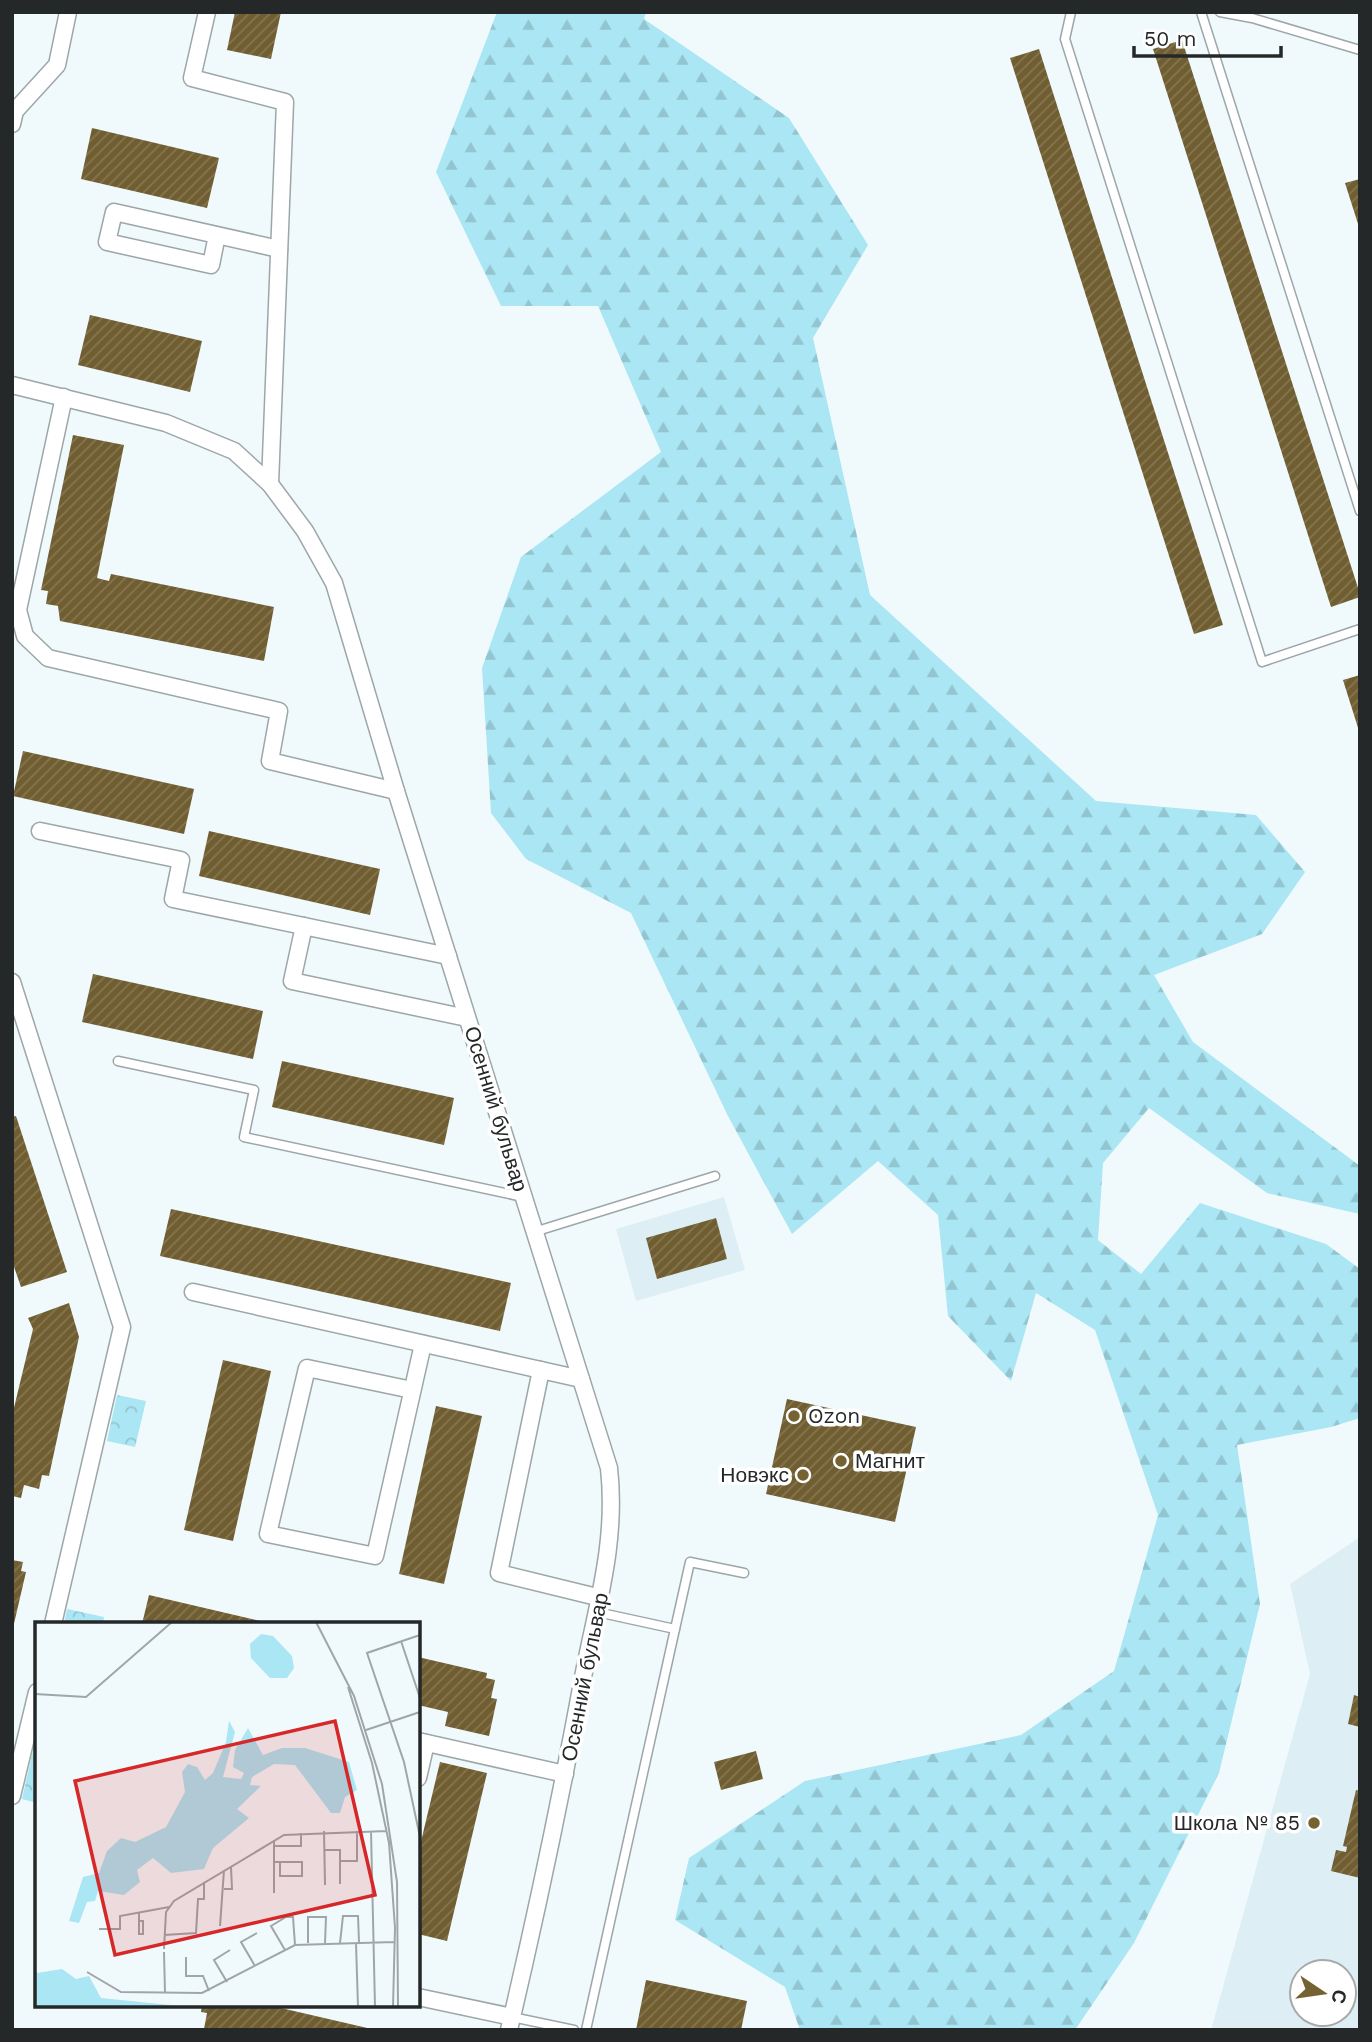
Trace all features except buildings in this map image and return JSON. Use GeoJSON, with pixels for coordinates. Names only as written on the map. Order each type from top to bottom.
{"type":"FeatureCollection","features":[{"type":"Feature","properties":{"kind":"street"},"geometry":{"type":"LineString","coordinates":[[12,124],[15,111],[57,65],[68,12]]}},
{"type":"Feature","properties":{"kind":"street"},"geometry":{"type":"LineString","coordinates":[[207,12],[192,78],[285,102],[270,484]]}},
{"type":"Feature","properties":{"kind":"street"},"geometry":{"type":"LineString","coordinates":[[218,235],[211,265],[107,242],[114,212],[218,235],[279,249]]}},
{"type":"Feature","properties":{"kind":"street","name":"Осенний бульвар"},"geometry":{"type":"LineString","coordinates":[[12,384],[166,423],[234,451],[270,484],[305,531],[334,583],[396,791],[582,1379],[609,1468],[612,1530],[565,1774],[511,2024]]}},
{"type":"Feature","properties":{"kind":"street"},"geometry":{"type":"LineString","coordinates":[[64,397],[18,610],[25,636],[48,658],[279,711],[270,761],[396,791]]}},
{"type":"Feature","properties":{"kind":"street"},"geometry":{"type":"LineString","coordinates":[[40,831],[181,860],[173,899],[448,956]]}},
{"type":"Feature","properties":{"kind":"street"},"geometry":{"type":"LineString","coordinates":[[304,926],[292,982],[467,1018]]}},
{"type":"Feature","properties":{"kind":"street"},"geometry":{"type":"LineString","coordinates":[[12,982],[122,1326],[53,1622]]}},
{"type":"Feature","properties":{"kind":"street"},"geometry":{"type":"LineString","coordinates":[[193,1292],[582,1379]]}},
{"type":"Feature","properties":{"kind":"street"},"geometry":{"type":"LineString","coordinates":[[412,1390],[307,1368],[268,1534],[375,1556],[423,1344]]}},
{"type":"Feature","properties":{"kind":"street"},"geometry":{"type":"LineString","coordinates":[[541,1370],[499,1573],[599,1605]]}},
{"type":"Feature","properties":{"kind":"street"},"geometry":{"type":"LineString","coordinates":[[12,1796],[35,1700]]}},
{"type":"Feature","properties":{"kind":"street"},"geometry":{"type":"LineString","coordinates":[[420,1760],[422,1742],[565,1774]]}},
{"type":"Feature","properties":{"kind":"street"},"geometry":{"type":"LineString","coordinates":[[420,1998],[511,2024]]}},
{"type":"Feature","properties":{"kind":"lane"},"geometry":{"type":"LineString","coordinates":[[1071,12],[1065,39],[1262,662],[1360,629]]}},
{"type":"Feature","properties":{"kind":"lane"},"geometry":{"type":"LineString","coordinates":[[1200,12],[1360,511]]}},
{"type":"Feature","properties":{"kind":"lane"},"geometry":{"type":"LineString","coordinates":[[1220,12],[1253,15],[1360,50]]}},
{"type":"Feature","properties":{"kind":"lane"},"geometry":{"type":"LineString","coordinates":[[118,1061],[254,1090],[244,1137],[523,1197]]}},
{"type":"Feature","properties":{"kind":"lane"},"geometry":{"type":"LineString","coordinates":[[534,1232],[715,1176]]}},
{"type":"Feature","properties":{"kind":"lane"},"geometry":{"type":"LineString","coordinates":[[586,2030],[690,1562],[744,1573]]}},
{"type":"Feature","properties":{"kind":"lane"},"geometry":{"type":"LineString","coordinates":[[599,1605],[675,1629]]}},
{"type":"Feature","properties":{"kind":"lane"},"geometry":{"type":"LineString","coordinates":[[511,2024],[574,2030]]}},
{"type":"Feature","properties":{"kind":"shaded area"},"geometry":{"type":"Polygon","coordinates":[[[724,1197],[745,1270],[636,1301],[616,1229],[724,1197]]]}},
{"type":"Feature","properties":{"kind":"shaded area","name":"Школа № 85"},"geometry":{"type":"Polygon","coordinates":[[[1360,1537],[1360,2030],[1211,2030],[1310,1674],[1290,1584],[1360,1537]]]}},
{"type":"Feature","properties":{"kind":"green space"},"geometry":{"type":"Polygon","coordinates":[[[497,12],[646,12],[644,19],[789,118],[868,245],[813,338],[870,595],[1096,801],[1256,815],[1305,872],[1262,934],[1154,975],[1193,1042],[1360,1166],[1360,1214],[1267,1193],[1149,1108],[1103,1163],[1098,1240],[1141,1274],[1200,1203],[1326,1244],[1360,1269],[1360,1418],[1331,1427],[1237,1445],[1260,1604],[1219,1773],[1134,1943],[1075,2030],[800,2030],[785,1987],[675,1920],[689,1858],[805,1781],[1021,1735],[1114,1671],[1158,1515],[1095,1330],[1036,1293],[1011,1381],[948,1316],[938,1215],[878,1161],[792,1234],[728,1116],[631,913],[526,859],[491,813],[482,668],[521,557],[661,452],[598,306],[501,306],[436,172],[497,12]]]}},
{"type":"Feature","properties":{"kind":"green space"},"geometry":{"type":"Polygon","coordinates":[[[117,1395],[146,1401],[135,1447],[107,1441],[117,1395]]]}},
{"type":"Feature","properties":{"kind":"green space"},"geometry":{"type":"Polygon","coordinates":[[[67,1609],[104,1617],[103,1622],[64,1622],[67,1609]]]}},
{"type":"Feature","properties":{"kind":"green space"},"geometry":{"type":"Polygon","coordinates":[[[34,1746],[35,1802],[22,1799],[34,1746]]]}},
{"type":"Feature","properties":{"kind":"place","name":"Ozon"},"geometry":{"type":"Point","coordinates":[794,1416]}},
{"type":"Feature","properties":{"kind":"place","name":"Магнит"},"geometry":{"type":"Point","coordinates":[841,1461]}},
{"type":"Feature","properties":{"kind":"place","name":"Новэкс"},"geometry":{"type":"Point","coordinates":[803,1475]}},
{"type":"Feature","properties":{"kind":"place","name":"Школа № 85"},"geometry":{"type":"Point","coordinates":[1314,1823]}}]}
